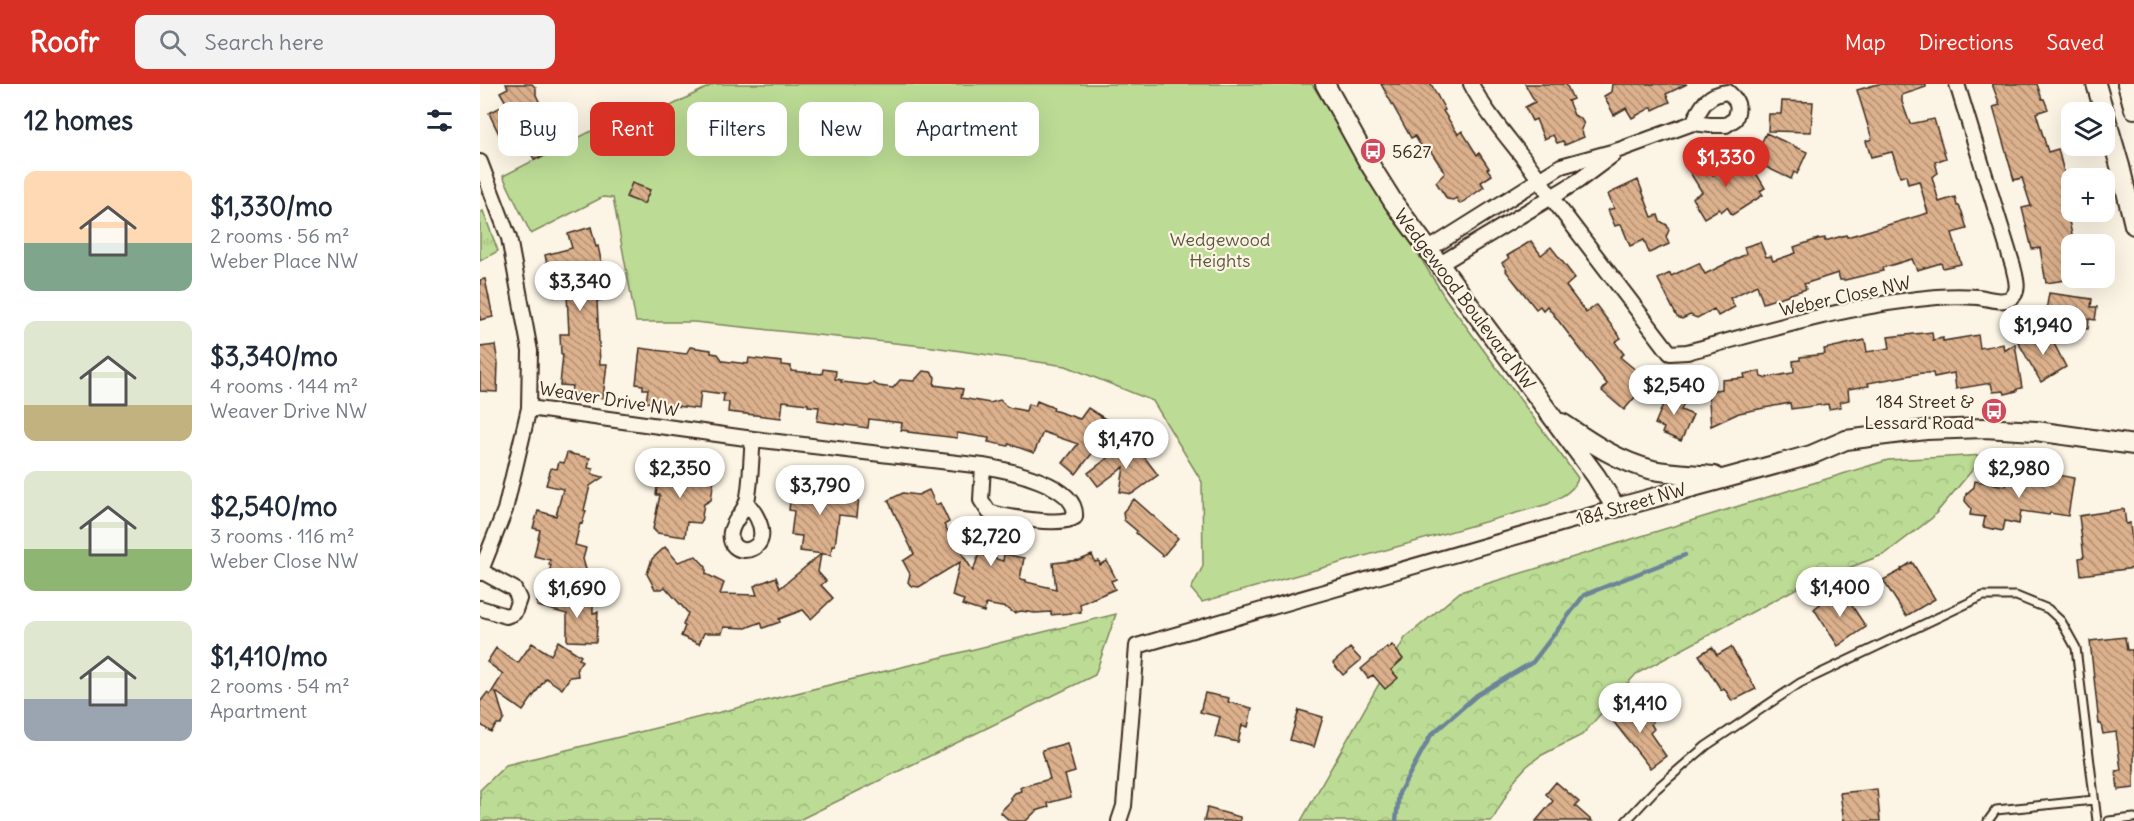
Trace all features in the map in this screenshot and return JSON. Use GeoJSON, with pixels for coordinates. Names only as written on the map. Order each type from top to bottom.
{"type":"FeatureCollection","features":[{"type":"Feature","properties":{"kind":"street","name":"Wedgewood Boulevard NW"},"geometry":{"type":"LineString","coordinates":[[1325,84],[1366,160],[1394,203],[1596,476],[1616,508]]}},
{"type":"Feature","properties":{"kind":"street"},"geometry":{"type":"LineString","coordinates":[[1471,84],[1482,105],[1546,188]]}},
{"type":"Feature","properties":{"kind":"street","name":"Weber Close NW"},"geometry":{"type":"LineString","coordinates":[[1546,188],[1670,352],[1688,352],[1843,311],[1893,301],[1946,296],[2008,300],[2014,296],[2017,289],[2013,266],[1957,84]]}},
{"type":"Feature","properties":{"kind":"street"},"geometry":{"type":"LineString","coordinates":[[2096,84],[2120,166],[2134,225]]}},
{"type":"Feature","properties":{"kind":"street"},"geometry":{"type":"LineString","coordinates":[[2127,84],[2134,109]]}},
{"type":"Feature","properties":{"kind":"street"},"geometry":{"type":"LineString","coordinates":[[1434,257],[1546,188],[1562,166],[1619,150],[1693,123]]}},
{"type":"Feature","properties":{"kind":"street"},"geometry":{"type":"LineString","coordinates":[[1434,257],[1546,188],[1578,181],[1619,150]]}},
{"type":"Feature","properties":{"kind":"street","name":"Weaver Drive NW"},"geometry":{"type":"LineString","coordinates":[[480,162],[511,247],[530,351],[529,408],[753,439],[983,466],[1027,475],[1052,487],[1073,505],[1074,517],[1069,521],[1054,522],[989,512],[981,500],[983,466]]}},
{"type":"Feature","properties":{"kind":"street"},"geometry":{"type":"LineString","coordinates":[[480,608],[506,616],[514,613],[519,599],[514,589],[480,572],[505,510],[529,408]]}},
{"type":"Feature","properties":{"kind":"street"},"geometry":{"type":"LineString","coordinates":[[1552,416],[1606,452],[1636,465],[1665,472],[1724,477]]}},
{"type":"Feature","properties":{"kind":"street","name":"184 Street NW"},"geometry":{"type":"LineString","coordinates":[[1119,821],[1124,806],[1137,646],[1724,477],[1811,455],[1846,440],[1926,430],[1984,428],[2036,430],[2134,445]]}},
{"type":"Feature","properties":{"kind":"street"},"geometry":{"type":"LineString","coordinates":[[747,504],[753,439]]}},
{"type":"Feature","properties":{"kind":"lane"},"geometry":{"type":"LineString","coordinates":[[1626,821],[1655,790],[1706,746],[1800,683],[1983,596],[2016,596],[2048,609],[2061,621],[2076,648],[2097,821]]}},
{"type":"Feature","properties":{"kind":"lane"},"geometry":{"type":"LineString","coordinates":[[1988,821],[1996,810],[2094,800]]}},
{"type":"Feature","properties":{"kind":"lane"},"geometry":{"type":"LineString","coordinates":[[2109,821],[2134,818]]}},
{"type":"Feature","properties":{"kind":"green space","name":"Wedgewood Heights"},"geometry":{"type":"Polygon","coordinates":[[[714,84],[1312,84],[1446,299],[1578,478],[1576,483],[1566,494],[1548,504],[1202,602],[1191,589],[1203,566],[1202,482],[1153,401],[1066,366],[933,347],[694,322],[636,322],[613,198],[603,197],[531,234],[503,176],[542,156],[578,156],[578,138],[590,132],[590,156],[675,156],[675,104],[714,84]]]}},
{"type":"Feature","properties":{"kind":"green space"},"geometry":{"type":"Polygon","coordinates":[[[483,211],[498,251],[480,261],[480,213],[483,211]]]}},
{"type":"Feature","properties":{"kind":"green space"},"geometry":{"type":"Polygon","coordinates":[[[1985,455],[1932,518],[1885,554],[1801,586],[1636,674],[1582,735],[1540,756],[1527,766],[1516,778],[1492,821],[1301,821],[1405,638],[1460,592],[1888,460],[1985,455]]]}},
{"type":"Feature","properties":{"kind":"green space"},"geometry":{"type":"Polygon","coordinates":[[[1116,614],[1095,675],[797,821],[480,821],[480,790],[506,765],[1116,614]]]}},
{"type":"Feature","properties":{"kind":"building"},"geometry":{"type":"Polygon","coordinates":[[[506,84],[532,84],[536,88],[540,102],[506,102],[500,92],[508,88],[506,84]]]}},
{"type":"Feature","properties":{"kind":"building"},"geometry":{"type":"Polygon","coordinates":[[[1381,84],[1431,84],[1445,110],[1443,111],[1458,134],[1462,131],[1477,155],[1479,153],[1489,168],[1487,169],[1492,175],[1481,182],[1484,187],[1460,204],[1456,198],[1447,199],[1436,182],[1445,173],[1430,150],[1425,153],[1415,136],[1411,138],[1381,84]]]}},
{"type":"Feature","properties":{"kind":"building"},"geometry":{"type":"Polygon","coordinates":[[[1525,84],[1566,84],[1573,99],[1568,101],[1574,115],[1584,124],[1581,129],[1584,137],[1565,145],[1563,141],[1557,143],[1553,135],[1544,139],[1536,119],[1532,121],[1525,107],[1535,102],[1525,84]]]}},
{"type":"Feature","properties":{"kind":"building"},"geometry":{"type":"Polygon","coordinates":[[[1612,84],[1687,84],[1666,94],[1670,102],[1653,110],[1652,107],[1632,118],[1626,108],[1614,115],[1604,96],[1611,92],[1612,84]]]}},
{"type":"Feature","properties":{"kind":"building"},"geometry":{"type":"Polygon","coordinates":[[[1878,84],[1926,84],[1926,87],[1902,95],[1902,102],[1910,124],[1934,119],[1946,158],[1935,162],[1938,173],[1932,177],[1939,202],[1955,197],[1957,206],[1962,212],[1967,229],[1952,233],[1961,264],[1943,268],[1941,263],[1917,270],[1912,259],[1882,268],[1883,271],[1845,280],[1840,280],[1838,273],[1804,284],[1806,289],[1763,303],[1757,285],[1730,298],[1735,307],[1718,316],[1714,309],[1697,318],[1690,315],[1682,319],[1677,317],[1658,279],[1670,273],[1671,276],[1699,263],[1705,274],[1746,254],[1744,247],[1760,242],[1766,257],[1771,256],[1773,261],[1796,253],[1794,247],[1818,239],[1825,238],[1825,241],[1846,235],[1847,237],[1928,213],[1919,181],[1908,184],[1906,175],[1900,176],[1892,152],[1871,157],[1866,141],[1872,139],[1857,90],[1878,84]]]}},
{"type":"Feature","properties":{"kind":"building"},"geometry":{"type":"Polygon","coordinates":[[[1992,84],[2037,84],[2048,109],[2036,113],[2048,152],[2058,149],[2063,168],[2061,168],[2061,222],[2069,222],[2072,234],[2061,234],[2061,281],[2046,283],[2040,248],[2032,249],[2022,208],[2031,206],[2022,178],[2014,180],[1993,107],[2000,105],[1992,84]]]}},
{"type":"Feature","properties":{"kind":"building"},"geometry":{"type":"Polygon","coordinates":[[[1782,101],[1813,102],[1811,132],[1768,131],[1769,114],[1781,114],[1782,101]]]}},
{"type":"Feature","properties":{"kind":"building"},"geometry":{"type":"Polygon","coordinates":[[[498,108],[498,132],[489,113],[498,108]]]}},
{"type":"Feature","properties":{"kind":"building"},"geometry":{"type":"Polygon","coordinates":[[[1766,133],[1807,152],[1797,174],[1794,172],[1791,179],[1753,161],[1766,133]]]}},
{"type":"Feature","properties":{"kind":"building"},"geometry":{"type":"Polygon","coordinates":[[[1748,160],[1765,188],[1760,191],[1763,195],[1732,215],[1727,207],[1721,212],[1719,209],[1704,218],[1692,198],[1702,192],[1689,171],[1705,161],[1713,175],[1732,163],[1735,168],[1748,160]]]}},
{"type":"Feature","properties":{"kind":"building"},"geometry":{"type":"Polygon","coordinates":[[[1638,180],[1652,217],[1658,215],[1660,221],[1667,225],[1669,230],[1666,237],[1669,244],[1649,253],[1644,240],[1630,246],[1621,224],[1615,226],[1608,210],[1614,208],[1608,195],[1610,193],[1638,180]]]}},
{"type":"Feature","properties":{"kind":"building"},"geometry":{"type":"Polygon","coordinates":[[[632,183],[650,190],[644,204],[626,197],[632,183]]]}},
{"type":"Feature","properties":{"kind":"building"},"geometry":{"type":"Polygon","coordinates":[[[591,227],[596,247],[598,246],[607,289],[603,290],[605,299],[597,301],[600,364],[607,364],[603,398],[571,393],[572,386],[560,385],[563,354],[561,354],[560,334],[569,334],[567,294],[554,297],[545,255],[572,248],[568,234],[591,227]]]}},
{"type":"Feature","properties":{"kind":"building"},"geometry":{"type":"Polygon","coordinates":[[[1531,241],[1541,255],[1551,247],[1575,278],[1566,286],[1586,313],[1596,305],[1621,338],[1615,342],[1624,354],[1620,357],[1649,381],[1624,410],[1602,391],[1607,384],[1547,306],[1543,310],[1540,306],[1536,309],[1506,271],[1502,263],[1509,258],[1507,256],[1531,241]]]}},
{"type":"Feature","properties":{"kind":"building"},"geometry":{"type":"Polygon","coordinates":[[[485,279],[493,317],[480,320],[480,280],[485,279]]]}},
{"type":"Feature","properties":{"kind":"building"},"geometry":{"type":"Polygon","coordinates":[[[2049,293],[2092,299],[2091,307],[2097,307],[2095,320],[2089,319],[2088,329],[2057,326],[2058,313],[2046,311],[2049,293]]]}},
{"type":"Feature","properties":{"kind":"building"},"geometry":{"type":"Polygon","coordinates":[[[1932,332],[1933,340],[1943,338],[1943,341],[1978,335],[1980,348],[2003,344],[2004,351],[2015,344],[2022,388],[2005,394],[2004,391],[1993,392],[1991,383],[1956,389],[1954,373],[1934,377],[1933,373],[1922,373],[1848,389],[1849,400],[1840,402],[1841,407],[1829,409],[1828,404],[1791,409],[1790,403],[1739,413],[1711,426],[1708,391],[1722,389],[1722,380],[1745,378],[1744,374],[1760,371],[1761,377],[1764,378],[1792,373],[1794,371],[1793,361],[1800,360],[1800,357],[1825,354],[1824,349],[1865,340],[1867,352],[1890,348],[1888,337],[1932,332]]]}},
{"type":"Feature","properties":{"kind":"building"},"geometry":{"type":"Polygon","coordinates":[[[2033,334],[2038,342],[2050,336],[2066,367],[2041,382],[2018,342],[2033,334]]]}},
{"type":"Feature","properties":{"kind":"building"},"geometry":{"type":"Polygon","coordinates":[[[495,345],[498,363],[497,392],[480,391],[480,347],[495,345]]]}},
{"type":"Feature","properties":{"kind":"building"},"geometry":{"type":"Polygon","coordinates":[[[690,347],[711,350],[711,353],[718,354],[723,361],[748,364],[749,358],[782,362],[782,365],[791,366],[791,371],[822,374],[823,369],[836,371],[835,379],[842,380],[841,382],[867,385],[873,383],[893,388],[900,380],[914,381],[923,371],[931,372],[935,377],[934,385],[963,389],[961,398],[990,403],[1000,400],[1007,407],[1026,411],[1028,404],[1035,406],[1037,401],[1054,408],[1053,410],[1080,419],[1088,408],[1107,420],[1105,423],[1112,428],[1076,474],[1063,463],[1078,444],[1043,432],[1034,453],[1009,444],[1008,446],[988,442],[989,438],[957,433],[957,438],[908,432],[901,430],[902,423],[869,419],[868,428],[817,421],[819,407],[808,406],[808,404],[783,401],[781,418],[728,412],[729,402],[723,402],[724,394],[701,391],[699,409],[646,402],[648,389],[643,389],[643,385],[636,384],[640,348],[686,354],[690,347]]]}},
{"type":"Feature","properties":{"kind":"building"},"geometry":{"type":"Polygon","coordinates":[[[1670,388],[1687,396],[1681,410],[1693,415],[1681,441],[1662,433],[1664,428],[1655,424],[1670,388]]]}},
{"type":"Feature","properties":{"kind":"building"},"geometry":{"type":"Polygon","coordinates":[[[1124,446],[1126,448],[1129,446],[1132,450],[1146,451],[1142,454],[1158,475],[1132,494],[1120,492],[1124,467],[1098,486],[1088,473],[1124,446]]]}},
{"type":"Feature","properties":{"kind":"building"},"geometry":{"type":"Polygon","coordinates":[[[567,453],[590,458],[588,468],[593,469],[592,474],[603,477],[590,486],[584,510],[586,511],[582,524],[580,523],[575,545],[586,548],[583,559],[587,573],[585,582],[547,601],[552,584],[547,582],[551,565],[549,565],[550,560],[534,556],[540,530],[533,528],[538,511],[556,516],[563,489],[546,485],[551,468],[557,469],[559,462],[564,463],[567,453]]]}},
{"type":"Feature","properties":{"kind":"building"},"geometry":{"type":"Polygon","coordinates":[[[668,463],[695,468],[694,472],[698,473],[698,477],[714,479],[711,500],[704,504],[701,523],[687,522],[685,537],[657,533],[653,529],[660,495],[656,495],[660,465],[667,466],[668,463]]]}},
{"type":"Feature","properties":{"kind":"building"},"geometry":{"type":"Polygon","coordinates":[[[2009,471],[2057,480],[2058,475],[2074,478],[2068,516],[2021,511],[2019,524],[2005,521],[2003,531],[1983,527],[1985,517],[1970,515],[1971,508],[1965,501],[1966,494],[1974,487],[1975,481],[2006,486],[2009,471]]]}},
{"type":"Feature","properties":{"kind":"building"},"geometry":{"type":"Polygon","coordinates":[[[806,483],[822,484],[821,487],[836,491],[836,494],[859,496],[857,517],[839,515],[835,546],[832,546],[831,555],[800,551],[802,536],[791,535],[794,511],[789,510],[791,494],[795,495],[796,487],[806,488],[806,483]]]}},
{"type":"Feature","properties":{"kind":"building"},"geometry":{"type":"Polygon","coordinates":[[[929,490],[936,505],[940,503],[949,522],[944,525],[973,571],[979,554],[1003,561],[1004,554],[1024,558],[1020,579],[1056,589],[1053,563],[1080,560],[1092,555],[1095,562],[1099,561],[1100,565],[1107,561],[1116,579],[1111,581],[1115,589],[1080,604],[1081,612],[1051,615],[1051,612],[1021,611],[1014,613],[1007,608],[986,604],[984,612],[962,605],[964,600],[952,596],[960,562],[919,587],[911,586],[908,582],[910,574],[903,561],[914,554],[888,500],[903,493],[918,495],[929,490]]]}},
{"type":"Feature","properties":{"kind":"building"},"geometry":{"type":"Polygon","coordinates":[[[1134,499],[1178,538],[1163,556],[1124,520],[1123,512],[1134,499]]]}},
{"type":"Feature","properties":{"kind":"building"},"geometry":{"type":"Polygon","coordinates":[[[2124,509],[2126,524],[2130,523],[2134,568],[2081,575],[2079,558],[2084,557],[2079,516],[2124,509]]]}},
{"type":"Feature","properties":{"kind":"building"},"geometry":{"type":"Polygon","coordinates":[[[665,547],[678,562],[696,556],[706,567],[706,574],[724,583],[720,594],[757,595],[754,586],[776,577],[780,588],[821,554],[818,572],[826,581],[821,585],[833,598],[811,619],[803,610],[763,628],[761,622],[746,628],[724,627],[722,633],[704,633],[699,644],[681,636],[688,613],[665,587],[655,589],[647,574],[652,559],[665,547]]]}},
{"type":"Feature","properties":{"kind":"building"},"geometry":{"type":"Polygon","coordinates":[[[1912,562],[1935,599],[1906,616],[1883,580],[1912,562]]]}},
{"type":"Feature","properties":{"kind":"building"},"geometry":{"type":"Polygon","coordinates":[[[1835,592],[1837,595],[1843,592],[1866,627],[1838,646],[1814,609],[1835,592]]]}},
{"type":"Feature","properties":{"kind":"building"},"geometry":{"type":"Polygon","coordinates":[[[537,602],[593,602],[593,613],[598,612],[596,642],[567,641],[567,614],[537,606],[537,602]]]}},
{"type":"Feature","properties":{"kind":"building"},"geometry":{"type":"Polygon","coordinates":[[[2125,637],[2127,650],[2132,650],[2134,668],[2134,788],[2118,790],[2116,771],[2121,770],[2116,732],[2103,734],[2101,724],[2099,724],[2090,641],[2125,637]]]}},
{"type":"Feature","properties":{"kind":"building"},"geometry":{"type":"Polygon","coordinates":[[[558,641],[581,656],[579,659],[582,661],[577,668],[578,676],[570,677],[562,689],[546,678],[523,711],[496,692],[504,719],[491,732],[480,724],[480,702],[487,693],[490,695],[503,674],[487,662],[496,648],[518,663],[532,643],[551,655],[558,641]]]}},
{"type":"Feature","properties":{"kind":"building"},"geometry":{"type":"Polygon","coordinates":[[[1392,645],[1403,659],[1391,670],[1398,678],[1385,689],[1373,675],[1368,678],[1361,669],[1392,645]]]}},
{"type":"Feature","properties":{"kind":"building"},"geometry":{"type":"Polygon","coordinates":[[[1712,647],[1717,655],[1731,647],[1756,689],[1732,701],[1724,688],[1721,690],[1699,655],[1712,647]]]}},
{"type":"Feature","properties":{"kind":"building"},"geometry":{"type":"Polygon","coordinates":[[[1350,648],[1361,660],[1343,675],[1333,663],[1350,648]]]}},
{"type":"Feature","properties":{"kind":"building"},"geometry":{"type":"Polygon","coordinates":[[[1205,693],[1229,698],[1228,702],[1252,708],[1248,727],[1242,725],[1238,742],[1215,737],[1220,717],[1200,712],[1205,693]]]}},
{"type":"Feature","properties":{"kind":"building"},"geometry":{"type":"Polygon","coordinates":[[[1637,702],[1653,722],[1651,724],[1654,729],[1650,733],[1666,756],[1650,768],[1613,721],[1637,702]]]}},
{"type":"Feature","properties":{"kind":"building"},"geometry":{"type":"Polygon","coordinates":[[[1299,710],[1323,717],[1314,747],[1290,740],[1299,710]]]}},
{"type":"Feature","properties":{"kind":"building"},"geometry":{"type":"Polygon","coordinates":[[[1067,743],[1075,772],[1065,775],[1071,797],[1048,803],[1049,807],[1036,811],[1026,821],[1010,821],[1000,812],[1012,800],[1010,798],[1015,793],[1021,791],[1020,787],[1050,779],[1042,750],[1067,743]]]}},
{"type":"Feature","properties":{"kind":"building"},"geometry":{"type":"Polygon","coordinates":[[[1556,782],[1579,802],[1575,806],[1592,821],[1536,821],[1553,801],[1546,794],[1556,782]]]}},
{"type":"Feature","properties":{"kind":"building"},"geometry":{"type":"Polygon","coordinates":[[[1877,789],[1880,821],[1844,821],[1840,793],[1877,789]]]}},
{"type":"Feature","properties":{"kind":"building"},"geometry":{"type":"Polygon","coordinates":[[[1207,808],[1240,817],[1240,821],[1204,821],[1207,808]]]}},
{"type":"Feature","properties":{"kind":"waterway"},"geometry":{"type":"LineString","coordinates":[[1396,821],[1399,793],[1431,735],[1477,695],[1533,662],[1584,595],[1685,555]]}},
{"type":"Feature","properties":{"kind":"place","name":"5627"},"geometry":{"type":"Point","coordinates":[1373,151]}},
{"type":"Feature","properties":{"kind":"place","name":"184 Street & Lessard Road"},"geometry":{"type":"Point","coordinates":[1994,411]}}]}
